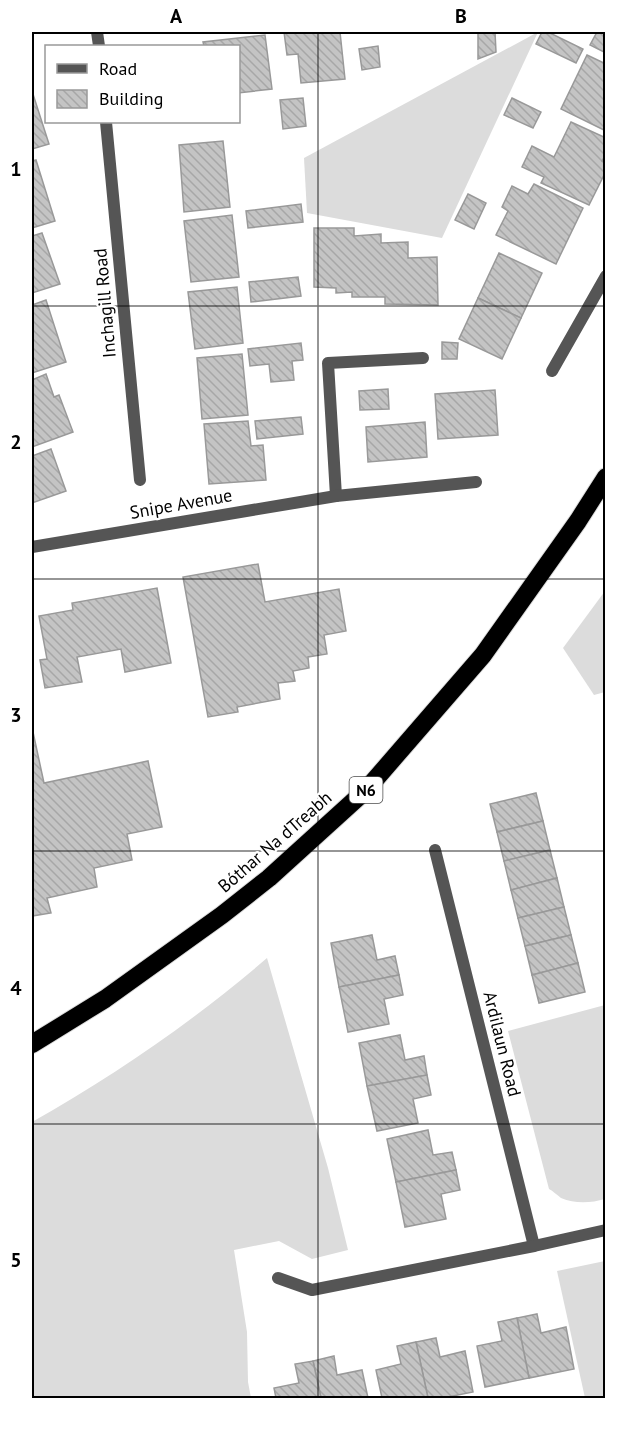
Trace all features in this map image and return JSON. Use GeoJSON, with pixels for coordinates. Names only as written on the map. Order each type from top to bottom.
{"type":"FeatureCollection","features":[{"type":"Feature","properties":{"kind":"highway","name":"Bóthar Na dTreabh"},"geometry":{"type":"LineString","coordinates":[[32,1044],[105,999],[222,915],[269,878],[366,790],[483,655],[579,521],[606,477]]}},
{"type":"Feature","properties":{"kind":"street","name":"Inchagill Road"},"geometry":{"type":"LineString","coordinates":[[106,123],[140,480]]}},
{"type":"Feature","properties":{"kind":"street"},"geometry":{"type":"LineString","coordinates":[[552,371],[606,276]]}},
{"type":"Feature","properties":{"kind":"street"},"geometry":{"type":"LineString","coordinates":[[336,496],[328,363],[423,358]]}},
{"type":"Feature","properties":{"kind":"street","name":"Snipe Avenue"},"geometry":{"type":"LineString","coordinates":[[32,547],[336,496],[476,482]]}},
{"type":"Feature","properties":{"kind":"street","name":"Ardilaun Road"},"geometry":{"type":"LineString","coordinates":[[435,850],[534,1246]]}},
{"type":"Feature","properties":{"kind":"street"},"geometry":{"type":"LineString","coordinates":[[278,1278],[312,1290],[606,1230]]}},
{"type":"Feature","properties":{"kind":"shaded area"},"geometry":{"type":"Polygon","coordinates":[[[538,32],[442,238],[307,213],[304,158],[538,32]]]}},
{"type":"Feature","properties":{"kind":"shaded area"},"geometry":{"type":"Polygon","coordinates":[[[605,591],[605,692],[594,695],[563,648],[605,591]]]}},
{"type":"Feature","properties":{"kind":"shaded area"},"geometry":{"type":"Polygon","coordinates":[[[267,958],[328,1168],[348,1250],[312,1259],[279,1241],[234,1250],[247,1332],[248,1382],[251,1398],[32,1398],[32,1122],[153,1046],[211,1004],[267,958]]]}},
{"type":"Feature","properties":{"kind":"shaded area"},"geometry":{"type":"Polygon","coordinates":[[[605,1005],[605,1199],[577,1202],[561,1198],[549,1189],[508,1031],[605,1005]]]}},
{"type":"Feature","properties":{"kind":"shaded area"},"geometry":{"type":"Polygon","coordinates":[[[605,1261],[605,1398],[585,1398],[557,1271],[605,1261]]]}},
{"type":"Feature","properties":{"kind":"building"},"geometry":{"type":"Polygon","coordinates":[[[284,32],[340,32],[345,79],[301,83],[298,54],[287,55],[284,32]]]}},
{"type":"Feature","properties":{"kind":"building"},"geometry":{"type":"Polygon","coordinates":[[[478,32],[495,32],[496,52],[478,59],[478,32]]]}},
{"type":"Feature","properties":{"kind":"building"},"geometry":{"type":"Polygon","coordinates":[[[542,32],[548,32],[583,49],[576,63],[536,44],[542,32]]]}},
{"type":"Feature","properties":{"kind":"building"},"geometry":{"type":"Polygon","coordinates":[[[597,32],[606,32],[606,53],[590,45],[597,32]]]}},
{"type":"Feature","properties":{"kind":"building"},"geometry":{"type":"Polygon","coordinates":[[[265,35],[272,89],[240,93],[240,45],[204,45],[203,42],[265,35]]]}},
{"type":"Feature","properties":{"kind":"building"},"geometry":{"type":"Polygon","coordinates":[[[378,46],[380,67],[362,70],[359,49],[378,46]]]}},
{"type":"Feature","properties":{"kind":"building"},"geometry":{"type":"Polygon","coordinates":[[[587,55],[606,64],[606,131],[561,109],[587,55]]]}},
{"type":"Feature","properties":{"kind":"building"},"geometry":{"type":"Polygon","coordinates":[[[32,91],[49,144],[32,149],[32,91]]]}},
{"type":"Feature","properties":{"kind":"building"},"geometry":{"type":"Polygon","coordinates":[[[303,98],[306,126],[283,129],[280,100],[303,98]]]}},
{"type":"Feature","properties":{"kind":"building"},"geometry":{"type":"Polygon","coordinates":[[[512,98],[541,112],[533,128],[504,115],[512,98]]]}},
{"type":"Feature","properties":{"kind":"building"},"geometry":{"type":"Polygon","coordinates":[[[571,122],[606,138],[606,154],[602,161],[606,163],[606,171],[589,205],[541,183],[544,177],[522,167],[532,146],[554,157],[571,122]]]}},
{"type":"Feature","properties":{"kind":"building"},"geometry":{"type":"Polygon","coordinates":[[[223,141],[230,207],[184,212],[179,145],[223,141]]]}},
{"type":"Feature","properties":{"kind":"building"},"geometry":{"type":"Polygon","coordinates":[[[36,160],[55,221],[32,228],[32,161],[36,160]]]}},
{"type":"Feature","properties":{"kind":"building"},"geometry":{"type":"Polygon","coordinates":[[[534,184],[583,208],[556,264],[496,235],[508,211],[502,207],[512,186],[528,194],[534,184]]]}},
{"type":"Feature","properties":{"kind":"building"},"geometry":{"type":"Polygon","coordinates":[[[468,194],[486,203],[474,229],[455,220],[468,194]]]}},
{"type":"Feature","properties":{"kind":"building"},"geometry":{"type":"Polygon","coordinates":[[[301,204],[303,222],[248,228],[246,211],[301,204]]]}},
{"type":"Feature","properties":{"kind":"building"},"geometry":{"type":"Polygon","coordinates":[[[232,215],[239,277],[191,282],[184,221],[232,215]]]}},
{"type":"Feature","properties":{"kind":"building"},"geometry":{"type":"Polygon","coordinates":[[[314,228],[354,228],[354,236],[381,234],[381,243],[408,242],[408,258],[437,257],[438,305],[385,304],[385,297],[352,297],[352,292],[336,293],[336,288],[314,287],[314,228]]]}},
{"type":"Feature","properties":{"kind":"building"},"geometry":{"type":"Polygon","coordinates":[[[42,233],[60,284],[32,293],[32,236],[42,233]]]}},
{"type":"Feature","properties":{"kind":"building"},"geometry":{"type":"Polygon","coordinates":[[[499,253],[542,273],[521,318],[478,298],[499,253]]]}},
{"type":"Feature","properties":{"kind":"building"},"geometry":{"type":"Polygon","coordinates":[[[298,277],[301,296],[251,302],[249,282],[298,277]]]}},
{"type":"Feature","properties":{"kind":"building"},"geometry":{"type":"Polygon","coordinates":[[[237,287],[243,343],[195,349],[188,292],[237,287]]]}},
{"type":"Feature","properties":{"kind":"building"},"geometry":{"type":"Polygon","coordinates":[[[478,298],[521,318],[502,359],[459,339],[478,298]]]}},
{"type":"Feature","properties":{"kind":"building"},"geometry":{"type":"Polygon","coordinates":[[[46,300],[66,362],[32,373],[32,305],[46,300]]]}},
{"type":"Feature","properties":{"kind":"building"},"geometry":{"type":"Polygon","coordinates":[[[442,342],[458,343],[457,359],[442,359],[442,342]]]}},
{"type":"Feature","properties":{"kind":"building"},"geometry":{"type":"Polygon","coordinates":[[[301,343],[303,360],[292,361],[294,380],[271,382],[269,364],[250,366],[248,349],[301,343]]]}},
{"type":"Feature","properties":{"kind":"building"},"geometry":{"type":"Polygon","coordinates":[[[242,354],[248,415],[202,419],[197,358],[242,354]]]}},
{"type":"Feature","properties":{"kind":"building"},"geometry":{"type":"Polygon","coordinates":[[[46,374],[54,397],[59,395],[73,432],[32,447],[32,380],[46,374]]]}},
{"type":"Feature","properties":{"kind":"building"},"geometry":{"type":"Polygon","coordinates":[[[388,389],[389,409],[360,410],[359,391],[388,389]]]}},
{"type":"Feature","properties":{"kind":"building"},"geometry":{"type":"Polygon","coordinates":[[[495,390],[498,435],[438,439],[435,394],[495,390]]]}},
{"type":"Feature","properties":{"kind":"building"},"geometry":{"type":"Polygon","coordinates":[[[301,417],[303,434],[257,439],[255,421],[301,417]]]}},
{"type":"Feature","properties":{"kind":"building"},"geometry":{"type":"Polygon","coordinates":[[[248,421],[251,446],[263,445],[266,480],[209,484],[204,424],[248,421]]]}},
{"type":"Feature","properties":{"kind":"building"},"geometry":{"type":"Polygon","coordinates":[[[425,422],[427,457],[368,462],[366,427],[425,422]]]}},
{"type":"Feature","properties":{"kind":"building"},"geometry":{"type":"Polygon","coordinates":[[[51,449],[66,491],[32,503],[32,456],[51,449]]]}},
{"type":"Feature","properties":{"kind":"building"},"geometry":{"type":"Polygon","coordinates":[[[258,564],[265,602],[339,589],[346,631],[324,635],[327,654],[308,657],[309,668],[293,671],[295,681],[278,683],[280,699],[237,707],[238,712],[208,717],[183,577],[258,564]]]}},
{"type":"Feature","properties":{"kind":"building"},"geometry":{"type":"Polygon","coordinates":[[[157,588],[171,663],[125,672],[121,649],[77,657],[82,682],[45,688],[40,660],[47,659],[39,616],[73,610],[72,603],[157,588]]]}},
{"type":"Feature","properties":{"kind":"building"},"geometry":{"type":"Polygon","coordinates":[[[32,732],[44,783],[148,761],[162,827],[127,834],[132,860],[94,868],[97,887],[47,898],[51,913],[32,916],[32,732]]]}},
{"type":"Feature","properties":{"kind":"building"},"geometry":{"type":"Polygon","coordinates":[[[536,793],[543,821],[497,832],[490,804],[536,793]]]}},
{"type":"Feature","properties":{"kind":"building"},"geometry":{"type":"Polygon","coordinates":[[[543,821],[550,850],[504,861],[497,832],[543,821]]]}},
{"type":"Feature","properties":{"kind":"building"},"geometry":{"type":"Polygon","coordinates":[[[550,850],[557,878],[511,890],[504,861],[550,850]]]}},
{"type":"Feature","properties":{"kind":"building"},"geometry":{"type":"Polygon","coordinates":[[[557,878],[564,907],[518,918],[511,890],[557,878]]]}},
{"type":"Feature","properties":{"kind":"building"},"geometry":{"type":"Polygon","coordinates":[[[564,907],[571,935],[525,946],[518,918],[564,907]]]}},
{"type":"Feature","properties":{"kind":"building"},"geometry":{"type":"Polygon","coordinates":[[[372,935],[377,960],[395,956],[399,975],[339,987],[331,943],[372,935]]]}},
{"type":"Feature","properties":{"kind":"building"},"geometry":{"type":"Polygon","coordinates":[[[571,935],[578,963],[532,975],[525,946],[571,935]]]}},
{"type":"Feature","properties":{"kind":"building"},"geometry":{"type":"Polygon","coordinates":[[[578,963],[585,992],[539,1003],[532,975],[578,963]]]}},
{"type":"Feature","properties":{"kind":"building"},"geometry":{"type":"Polygon","coordinates":[[[399,975],[403,995],[384,999],[389,1024],[348,1032],[339,987],[399,975]]]}},
{"type":"Feature","properties":{"kind":"building"},"geometry":{"type":"Polygon","coordinates":[[[400,1035],[405,1060],[424,1056],[427,1075],[367,1086],[359,1043],[400,1035]]]}},
{"type":"Feature","properties":{"kind":"building"},"geometry":{"type":"Polygon","coordinates":[[[427,1075],[431,1095],[413,1099],[418,1123],[377,1131],[367,1086],[427,1075]]]}},
{"type":"Feature","properties":{"kind":"building"},"geometry":{"type":"Polygon","coordinates":[[[428,1130],[433,1155],[452,1152],[456,1170],[396,1182],[387,1139],[428,1130]]]}},
{"type":"Feature","properties":{"kind":"building"},"geometry":{"type":"Polygon","coordinates":[[[456,1170],[460,1190],[441,1194],[446,1219],[405,1227],[396,1182],[456,1170]]]}},
{"type":"Feature","properties":{"kind":"building"},"geometry":{"type":"Polygon","coordinates":[[[537,1314],[541,1333],[566,1327],[574,1369],[529,1378],[517,1318],[537,1314]]]}},
{"type":"Feature","properties":{"kind":"building"},"geometry":{"type":"Polygon","coordinates":[[[517,1318],[529,1378],[485,1387],[477,1346],[502,1341],[498,1322],[517,1318]]]}},
{"type":"Feature","properties":{"kind":"building"},"geometry":{"type":"Polygon","coordinates":[[[436,1338],[440,1357],[465,1351],[473,1392],[443,1398],[428,1398],[416,1342],[436,1338]]]}},
{"type":"Feature","properties":{"kind":"building"},"geometry":{"type":"Polygon","coordinates":[[[416,1342],[428,1398],[382,1398],[376,1370],[401,1364],[397,1346],[416,1342]]]}},
{"type":"Feature","properties":{"kind":"building"},"geometry":{"type":"Polygon","coordinates":[[[334,1356],[337,1375],[362,1370],[368,1398],[321,1398],[313,1361],[334,1356]]]}},
{"type":"Feature","properties":{"kind":"building"},"geometry":{"type":"Polygon","coordinates":[[[313,1361],[321,1398],[276,1398],[274,1388],[299,1383],[295,1364],[313,1361]]]}}]}
